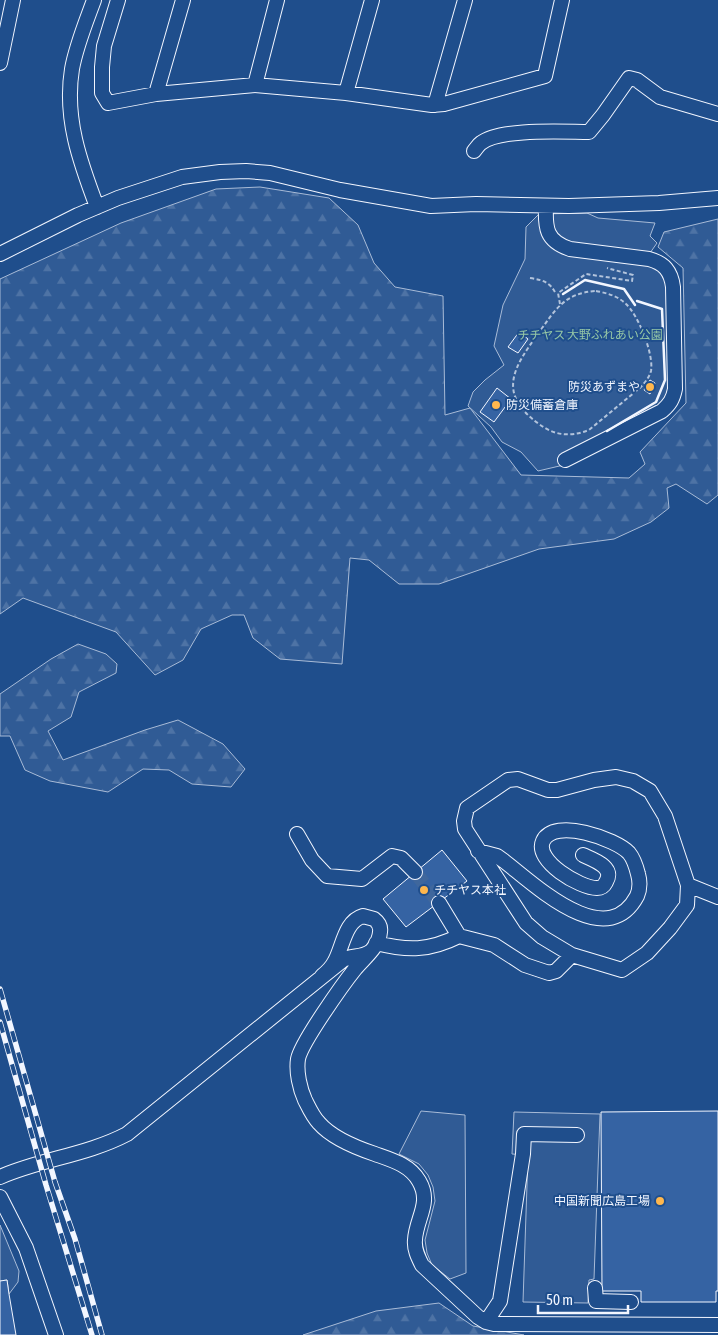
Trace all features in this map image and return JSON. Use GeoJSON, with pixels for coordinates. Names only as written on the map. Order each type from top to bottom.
{"type":"FeatureCollection","features":[{"type":"Feature","properties":{"kind":"street"},"geometry":{"type":"LineString","coordinates":[[0,63],[2,38],[13,0]]}},
{"type":"Feature","properties":{"kind":"street"},"geometry":{"type":"LineString","coordinates":[[94,0],[72,67],[70,88],[72,132],[97,207]]}},
{"type":"Feature","properties":{"kind":"street"},"geometry":{"type":"LineString","coordinates":[[118,0],[104,46],[102,93],[108,103],[156,94],[254,85],[346,93],[435,105],[545,76],[562,0]]}},
{"type":"Feature","properties":{"kind":"street"},"geometry":{"type":"LineString","coordinates":[[156,94],[183,0]]}},
{"type":"Feature","properties":{"kind":"street"},"geometry":{"type":"LineString","coordinates":[[254,85],[277,0]]}},
{"type":"Feature","properties":{"kind":"street"},"geometry":{"type":"LineString","coordinates":[[346,93],[372,0]]}},
{"type":"Feature","properties":{"kind":"street"},"geometry":{"type":"LineString","coordinates":[[435,105],[465,0]]}},
{"type":"Feature","properties":{"kind":"street"},"geometry":{"type":"LineString","coordinates":[[474,151],[482,142],[500,136],[525,133],[589,132],[630,78],[637,80],[660,97],[718,114]]}},
{"type":"Feature","properties":{"kind":"street"},"geometry":{"type":"LineString","coordinates":[[0,254],[97,207],[132,193],[182,178],[220,172],[246,171],[285,176],[340,190],[430,206],[476,204],[546,206],[659,203],[718,198]]}},
{"type":"Feature","properties":{"kind":"street"},"geometry":{"type":"LineString","coordinates":[[546,206],[547,230],[552,239],[560,246],[570,249],[649,258],[666,268],[672,277],[673,287],[675,389],[673,398],[662,411],[565,460]]}},
{"type":"Feature","properties":{"kind":"street"},"geometry":{"type":"LineString","coordinates":[[616,777],[633,781],[650,791],[666,816],[688,884],[687,905],[670,928],[647,954],[622,970],[572,955],[542,937],[526,923],[465,829],[464,821],[467,808],[508,780],[518,779],[548,790],[558,790],[594,780],[616,777]]}},
{"type":"Feature","properties":{"kind":"street"},"geometry":{"type":"LineString","coordinates":[[478,851],[497,856],[552,898],[579,914],[595,918],[606,918],[617,915],[626,909],[637,896],[640,886],[635,864],[622,847],[594,835],[575,831],[558,830],[549,834],[543,841],[542,849],[549,863],[564,874],[585,885],[598,888],[604,886],[608,879],[606,867],[583,855]]}},
{"type":"Feature","properties":{"kind":"street"},"geometry":{"type":"LineString","coordinates":[[297,834],[312,860],[327,876],[362,879],[392,856],[401,858],[415,872]]}},
{"type":"Feature","properties":{"kind":"street"},"geometry":{"type":"LineString","coordinates":[[688,884],[718,897]]}},
{"type":"Feature","properties":{"kind":"street"},"geometry":{"type":"LineString","coordinates":[[439,902],[458,936]]}},
{"type":"Feature","properties":{"kind":"street"},"geometry":{"type":"LineString","coordinates":[[322,976],[336,960],[351,926],[358,918],[364,916],[374,918],[380,928],[375,945],[312,1032],[298,1059],[302,1093],[319,1124],[345,1141],[409,1169],[419,1181],[425,1193],[425,1204],[415,1238],[415,1247],[422,1265],[478,1316],[486,1322],[494,1324],[718,1325]]}},
{"type":"Feature","properties":{"kind":"street"},"geometry":{"type":"LineString","coordinates":[[345,984],[350,972],[346,938],[351,926]]}},
{"type":"Feature","properties":{"kind":"street"},"geometry":{"type":"LineString","coordinates":[[0,1177],[94,1148],[127,1134],[322,976],[343,960],[362,956],[375,945],[427,948],[443,944],[458,936],[494,945],[525,965],[549,973],[556,971],[572,955]]}},
{"type":"Feature","properties":{"kind":"street"},"geometry":{"type":"LineString","coordinates":[[486,1322],[500,1301],[523,1154],[524,1134],[577,1135]]}},
{"type":"Feature","properties":{"kind":"street"},"geometry":{"type":"LineString","coordinates":[[0,1196],[26,1248],[56,1335]]}},
{"type":"Feature","properties":{"kind":"street"},"geometry":{"type":"LineString","coordinates":[[595,1288],[596,1301],[631,1302]]}},
{"type":"Feature","properties":{"kind":"path"},"geometry":{"type":"LineString","coordinates":[[558,296],[560,291],[586,274],[632,281],[633,275],[600,266]]}},
{"type":"Feature","properties":{"kind":"path"},"geometry":{"type":"LineString","coordinates":[[530,278],[546,282],[552,286],[560,304]]}},
{"type":"Feature","properties":{"kind":"path"},"geometry":{"type":"LineString","coordinates":[[596,291],[615,296],[624,302],[636,316],[651,363],[647,381],[641,388],[589,430],[570,435],[550,432],[531,419],[518,404],[513,384],[517,365],[522,356],[560,304],[577,294],[596,291]]}},
{"type":"Feature","properties":{"kind":"shaded area","name":"チチヤス 大野ふれあい公園"},"geometry":{"type":"Polygon","coordinates":[[[587,213],[598,218],[655,223],[650,236],[657,243],[650,253],[671,264],[678,400],[568,464],[538,471],[521,452],[502,442],[491,427],[468,406],[473,392],[504,365],[494,346],[503,305],[525,259],[526,227],[539,214],[587,213]]]}},
{"type":"Feature","properties":{"kind":"shaded area"},"geometry":{"type":"Polygon","coordinates":[[[421,1111],[465,1115],[466,1273],[450,1279],[432,1265],[427,1253],[425,1240],[435,1201],[433,1187],[428,1175],[419,1164],[399,1154],[421,1111]]]}},
{"type":"Feature","properties":{"kind":"shaded area"},"geometry":{"type":"Polygon","coordinates":[[[514,1112],[600,1114],[594,1279],[589,1280],[588,1303],[523,1302],[528,1155],[512,1154],[514,1112]]]}},
{"type":"Feature","properties":{"kind":"shaded area"},"geometry":{"type":"Polygon","coordinates":[[[0,1225],[19,1271],[18,1282],[9,1294],[7,1280],[0,1281],[0,1225]]]}},
{"type":"Feature","properties":{"kind":"green space"},"geometry":{"type":"Polygon","coordinates":[[[260,187],[329,198],[358,225],[374,263],[395,287],[443,296],[445,415],[470,408],[521,475],[629,478],[645,464],[640,452],[686,403],[683,268],[658,247],[664,232],[718,219],[718,495],[707,504],[676,484],[667,488],[669,508],[651,522],[614,539],[539,549],[439,584],[399,584],[369,560],[350,558],[342,664],[280,659],[253,638],[244,615],[232,615],[201,629],[183,660],[155,675],[116,632],[23,598],[0,614],[0,279],[121,223],[216,189],[260,187]]]}},
{"type":"Feature","properties":{"kind":"green space"},"geometry":{"type":"Polygon","coordinates":[[[78,644],[106,654],[117,664],[116,673],[79,692],[71,717],[48,731],[63,760],[178,720],[223,744],[245,769],[231,787],[192,784],[169,770],[143,769],[108,792],[50,781],[25,770],[10,736],[0,736],[0,694],[51,659],[78,644]]]}},
{"type":"Feature","properties":{"kind":"green space"},"geometry":{"type":"Polygon","coordinates":[[[439,1303],[473,1326],[524,1335],[303,1335],[376,1311],[439,1303]]]}},
{"type":"Feature","properties":{"kind":"building"},"geometry":{"type":"Polygon","coordinates":[[[519,332],[528,339],[518,353],[508,347],[519,332]]]}},
{"type":"Feature","properties":{"kind":"building","name":"防災あずまや"},"geometry":{"type":"Polygon","coordinates":[[[650,380],[655,383],[650,394],[644,390],[650,380]]]}},
{"type":"Feature","properties":{"kind":"building","name":"防災備蓄倉庫"},"geometry":{"type":"Polygon","coordinates":[[[497,388],[511,399],[494,422],[480,412],[497,388]]]}},
{"type":"Feature","properties":{"kind":"building","name":"チチヤス本社"},"geometry":{"type":"Polygon","coordinates":[[[442,850],[467,881],[406,927],[383,899],[442,850]]]}},
{"type":"Feature","properties":{"kind":"building","name":"中国新聞広島工場"},"geometry":{"type":"Polygon","coordinates":[[[718,1111],[718,1291],[716,1291],[716,1302],[641,1302],[641,1291],[602,1291],[601,1112],[718,1111]]]}},
{"type":"Feature","properties":{"kind":"building"},"geometry":{"type":"Polygon","coordinates":[[[7,1280],[16,1335],[0,1335],[0,1281],[7,1280]]]}},
{"type":"Feature","properties":{"kind":"tunnel"},"geometry":{"type":"LineString","coordinates":[[415,872],[439,903]]}},
{"type":"Feature","properties":{"kind":"railway"},"geometry":{"type":"LineString","coordinates":[[0,989],[55,1182],[75,1239],[102,1335]]}},
{"type":"Feature","properties":{"kind":"railway"},"geometry":{"type":"LineString","coordinates":[[0,1022],[46,1185],[92,1335]]}},
{"type":"Feature","properties":{"kind":"wall"},"geometry":{"type":"LineString","coordinates":[[563,294],[585,280],[624,289],[635,305]]}},
{"type":"Feature","properties":{"kind":"wall"},"geometry":{"type":"LineString","coordinates":[[607,431],[656,402],[665,380],[662,309],[637,301]]}},
{"type":"Feature","properties":{"kind":"place","name":"防災あずまや"},"geometry":{"type":"Point","coordinates":[650,387]}},
{"type":"Feature","properties":{"kind":"place","name":"防災備蓄倉庫"},"geometry":{"type":"Point","coordinates":[496,405]}},
{"type":"Feature","properties":{"kind":"place","name":"チチヤス本社"},"geometry":{"type":"Point","coordinates":[424,890]}},
{"type":"Feature","properties":{"kind":"place","name":"中国新聞広島工場"},"geometry":{"type":"Point","coordinates":[660,1201]}}]}
